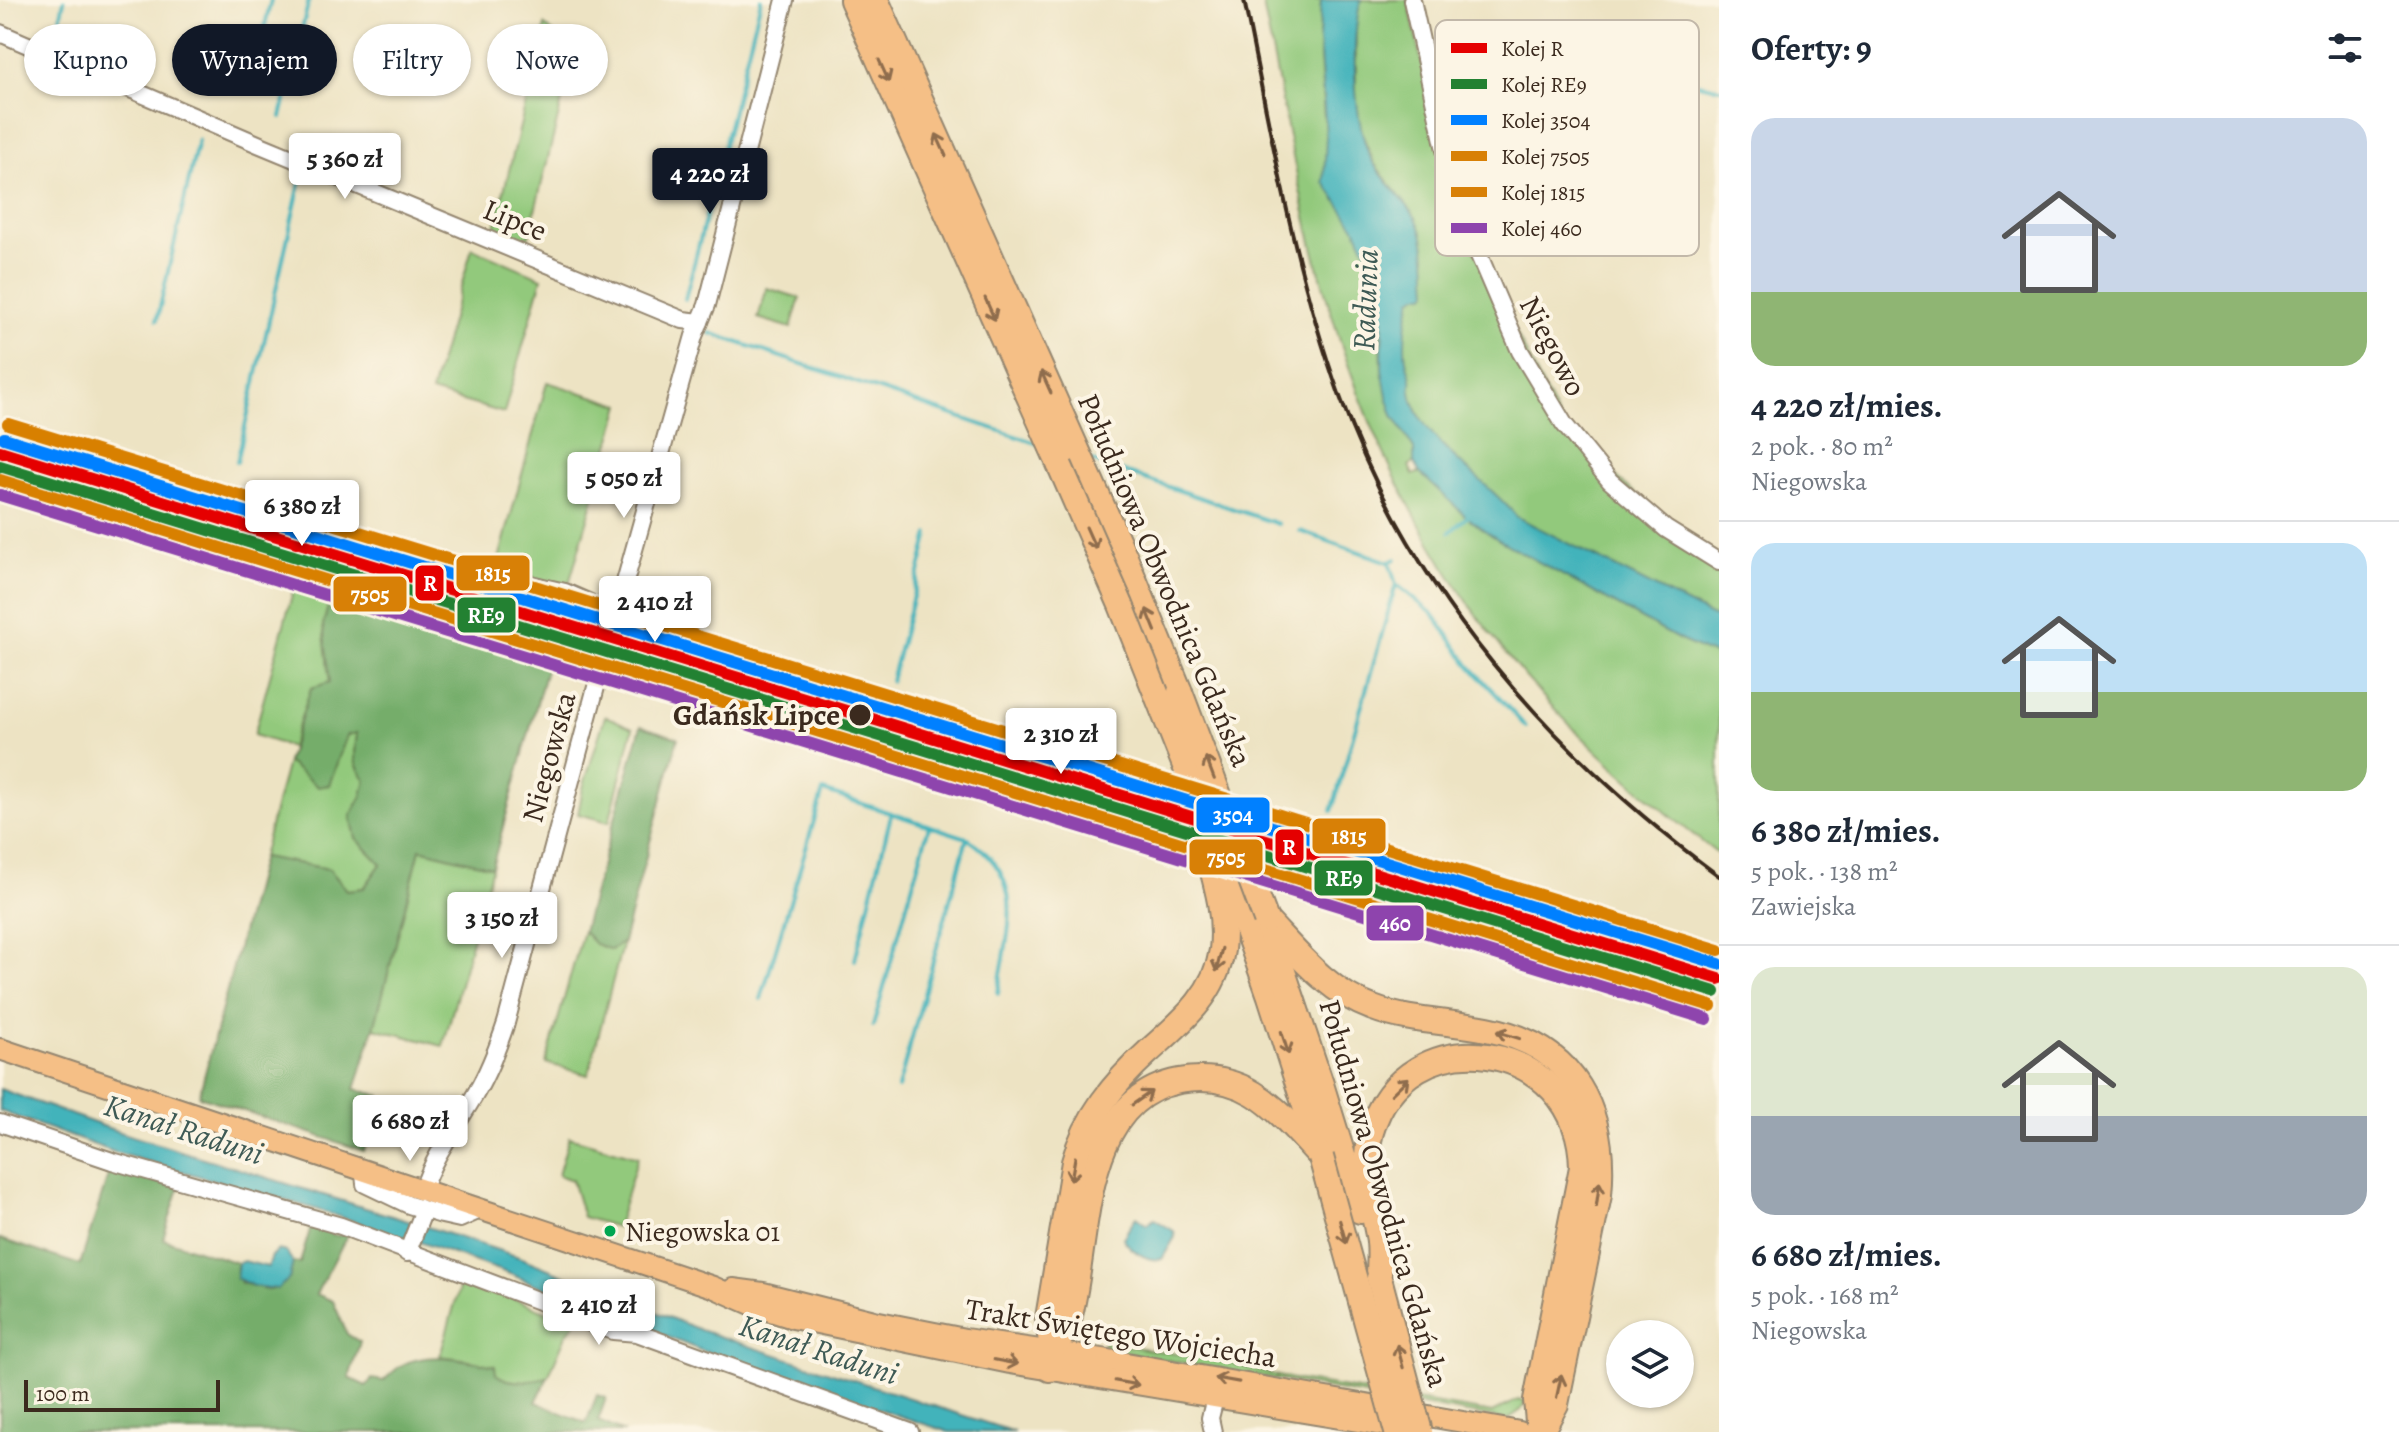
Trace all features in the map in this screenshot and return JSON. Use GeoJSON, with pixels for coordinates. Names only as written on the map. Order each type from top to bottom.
{"type":"FeatureCollection","features":[{"type":"Feature","properties":{"kind":"highway","name":"Południowa Obwodnica Gdańska"},"geometry":{"type":"LineString","coordinates":[[852,0],[1132,632],[1203,811],[1270,996],[1321,1157],[1397,1432]]}},
{"type":"Feature","properties":{"kind":"highway","name":"Południowa Obwodnica Gdańska"},"geometry":{"type":"LineString","coordinates":[[876,0],[1125,557],[1203,750],[1266,920],[1321,1084],[1421,1432]]}},
{"type":"Feature","properties":{"kind":"highway"},"geometry":{"type":"LineString","coordinates":[[1064,1282],[1074,1162],[1089,1122],[1128,1071],[1194,1009],[1209,987],[1219,964],[1222,913],[1208,852],[1203,811]]}},
{"type":"Feature","properties":{"kind":"highway"},"geometry":{"type":"LineString","coordinates":[[1266,920],[1329,984],[1350,998],[1394,1015],[1490,1029],[1517,1037],[1544,1050],[1572,1076],[1587,1098],[1598,1130],[1602,1161],[1599,1195],[1565,1311]]}},
{"type":"Feature","properties":{"kind":"highway"},"geometry":{"type":"LineString","coordinates":[[1379,1278],[1379,1237],[1369,1194],[1367,1148],[1377,1116],[1396,1088],[1421,1069],[1463,1055],[1498,1057],[1523,1066],[1546,1081],[1566,1106],[1579,1136],[1582,1167],[1556,1404],[1540,1432]]}},
{"type":"Feature","properties":{"kind":"highway"},"geometry":{"type":"LineString","coordinates":[[1051,1360],[1048,1318],[1064,1282],[1107,1138],[1130,1106],[1152,1091],[1172,1083],[1191,1079],[1222,1081],[1243,1087],[1273,1106],[1321,1157]]}},
{"type":"Feature","properties":{"kind":"main road","name":"Trakt Świętego Wojciecha"},"geometry":{"type":"LineString","coordinates":[[0,1049],[364,1172],[422,1208],[480,1210],[713,1287],[793,1318],[1520,1432]]}},
{"type":"Feature","properties":{"kind":"main road","name":"Trakt Świętego Wojciecha"},"geometry":{"type":"LineString","coordinates":[[1051,1360],[1215,1398],[1421,1432]]}},
{"type":"Feature","properties":{"kind":"street","name":"Niegowska"},"geometry":{"type":"LineString","coordinates":[[422,1208],[438,1151],[476,1093],[499,1044],[618,612],[707,305],[785,0]]}},
{"type":"Feature","properties":{"kind":"street","name":"Niegowo"},"geometry":{"type":"LineString","coordinates":[[1412,0],[1435,104]]}},
{"type":"Feature","properties":{"kind":"street","name":"Lipce"},"geometry":{"type":"LineString","coordinates":[[0,33],[683,320],[700,322]]}},
{"type":"Feature","properties":{"kind":"street","name":"Niegowo"},"geometry":{"type":"LineString","coordinates":[[1479,256],[1520,351],[1564,424],[1610,481],[1666,529],[1719,562]]}},
{"type":"Feature","properties":{"kind":"street"},"geometry":{"type":"LineString","coordinates":[[0,435],[269,518],[424,560],[565,592],[618,612],[1040,745],[1078,761],[1434,869]]}},
{"type":"Feature","properties":{"kind":"street"},"geometry":{"type":"LineString","coordinates":[[0,1123],[112,1161],[409,1248],[596,1325],[613,1331],[637,1333],[910,1432]]}},
{"type":"Feature","properties":{"kind":"street"},"geometry":{"type":"LineString","coordinates":[[409,1248],[422,1208]]}},
{"type":"Feature","properties":{"kind":"street","name":"Trakt Świętego Wojciecha"},"geometry":{"type":"LineString","coordinates":[[1213,1432],[1210,1418],[1215,1398]]}},
{"type":"Feature","properties":{"kind":"green space"},"geometry":{"type":"Polygon","coordinates":[[[1262,0],[1321,0],[1319,39],[1324,119],[1384,217],[1382,370],[1393,415],[1414,449],[1415,461],[1409,466],[1413,475],[1421,472],[1471,521],[1499,540],[1680,640],[1719,657],[1719,855],[1628,780],[1543,697],[1517,668],[1466,599],[1417,519],[1358,391],[1328,302],[1300,190],[1262,0]]]}},
{"type":"Feature","properties":{"kind":"green space"},"geometry":{"type":"Polygon","coordinates":[[[1356,0],[1408,0],[1435,124],[1435,256],[1478,256],[1567,435],[1719,565],[1719,620],[1579,549],[1543,538],[1476,497],[1424,424],[1403,382],[1404,203],[1374,163],[1363,136],[1356,130],[1356,0]]]}},
{"type":"Feature","properties":{"kind":"green space"},"geometry":{"type":"Polygon","coordinates":[[[528,96],[563,96],[527,243],[494,231],[528,96]]]}},
{"type":"Feature","properties":{"kind":"green space"},"geometry":{"type":"Polygon","coordinates":[[[472,248],[542,278],[504,413],[431,392],[472,248]]]}},
{"type":"Feature","properties":{"kind":"green space"},"geometry":{"type":"Polygon","coordinates":[[[767,288],[800,298],[791,328],[758,318],[767,288]]]}},
{"type":"Feature","properties":{"kind":"green space"},"geometry":{"type":"Polygon","coordinates":[[[547,382],[621,405],[568,587],[496,570],[547,382]]]}},
{"type":"Feature","properties":{"kind":"green space"},"geometry":{"type":"Polygon","coordinates":[[[296,580],[334,585],[323,625],[330,683],[311,688],[291,747],[254,735],[296,580]]]}},
{"type":"Feature","properties":{"kind":"green space"},"geometry":{"type":"Polygon","coordinates":[[[334,585],[551,652],[492,867],[420,849],[355,1089],[381,1096],[364,1151],[199,1096],[262,857],[329,869],[347,890],[364,888],[381,864],[356,838],[351,816],[362,796],[366,780],[356,763],[357,733],[347,735],[329,785],[318,787],[287,762],[311,688],[330,682],[323,625],[334,585]]]}},
{"type":"Feature","properties":{"kind":"green space"},"geometry":{"type":"Polygon","coordinates":[[[605,716],[633,728],[609,822],[578,814],[605,716]]]}},
{"type":"Feature","properties":{"kind":"green space"},"geometry":{"type":"Polygon","coordinates":[[[641,726],[678,738],[623,942],[611,950],[595,944],[583,931],[641,726]]]}},
{"type":"Feature","properties":{"kind":"green space"},"geometry":{"type":"Polygon","coordinates":[[[357,733],[356,763],[366,779],[362,796],[351,816],[356,838],[381,864],[364,888],[347,890],[329,869],[262,857],[287,762],[318,786],[328,785],[347,735],[357,733]]]}},
{"type":"Feature","properties":{"kind":"green space"},"geometry":{"type":"Polygon","coordinates":[[[420,849],[492,867],[443,1046],[374,1028],[420,849]]]}},
{"type":"Feature","properties":{"kind":"green space"},"geometry":{"type":"Polygon","coordinates":[[[583,931],[595,944],[611,950],[623,942],[588,1075],[546,1063],[583,931]]]}},
{"type":"Feature","properties":{"kind":"green space"},"geometry":{"type":"Polygon","coordinates":[[[569,1137],[638,1157],[617,1227],[583,1217],[572,1180],[558,1175],[569,1137]]]}},
{"type":"Feature","properties":{"kind":"green space"},"geometry":{"type":"Polygon","coordinates":[[[110,1169],[179,1188],[163,1239],[238,1263],[236,1267],[241,1283],[271,1290],[289,1279],[293,1262],[300,1263],[312,1223],[328,1228],[331,1234],[348,1234],[316,1294],[333,1301],[347,1334],[360,1342],[349,1378],[366,1386],[372,1379],[383,1381],[413,1360],[436,1357],[473,1361],[495,1366],[496,1374],[508,1380],[521,1382],[548,1377],[536,1402],[586,1423],[597,1395],[606,1398],[598,1421],[624,1432],[0,1432],[0,1239],[80,1265],[110,1169]]]}},
{"type":"Feature","properties":{"kind":"green space"},"geometry":{"type":"Polygon","coordinates":[[[462,1278],[575,1323],[566,1335],[548,1377],[521,1382],[502,1379],[470,1360],[440,1356],[462,1278]]]}},
{"type":"Feature","properties":{"kind":"green space"},"geometry":{"type":"Polygon","coordinates":[[[1104,1342],[1492,1413],[1518,1400],[1526,1402],[1507,1420],[1103,1349],[1104,1342]]]}},
{"type":"Feature","properties":{"kind":"water"},"geometry":{"type":"Polygon","coordinates":[[[1321,0],[1361,0],[1355,60],[1358,107],[1367,149],[1374,164],[1416,218],[1423,235],[1428,291],[1426,295],[1412,299],[1405,345],[1415,407],[1425,424],[1438,441],[1517,517],[1719,620],[1719,657],[1680,640],[1499,540],[1471,521],[1419,472],[1414,463],[1414,449],[1393,415],[1387,396],[1382,370],[1383,305],[1379,280],[1355,227],[1324,182],[1326,136],[1319,39],[1321,0]]]}},
{"type":"Feature","properties":{"kind":"water"},"geometry":{"type":"Polygon","coordinates":[[[0,1089],[122,1133],[411,1222],[406,1238],[114,1152],[0,1111],[0,1089]]]}},
{"type":"Feature","properties":{"kind":"water"},"geometry":{"type":"Polygon","coordinates":[[[1136,1217],[1147,1225],[1154,1219],[1174,1231],[1175,1237],[1162,1259],[1151,1259],[1140,1254],[1123,1238],[1136,1217]]]}},
{"type":"Feature","properties":{"kind":"water"},"geometry":{"type":"Polygon","coordinates":[[[424,1226],[516,1256],[703,1331],[1014,1432],[949,1432],[700,1350],[510,1274],[419,1242],[424,1226]]]}},
{"type":"Feature","properties":{"kind":"water"},"geometry":{"type":"Polygon","coordinates":[[[278,1250],[286,1252],[293,1262],[289,1279],[277,1289],[253,1286],[236,1278],[238,1263],[244,1261],[268,1267],[278,1250]]]}},
{"type":"Feature","properties":{"kind":"waterway"},"geometry":{"type":"LineString","coordinates":[[59,24],[64,0]]}},
{"type":"Feature","properties":{"kind":"waterway"},"geometry":{"type":"LineString","coordinates":[[265,24],[271,0]]}},
{"type":"Feature","properties":{"kind":"waterway"},"geometry":{"type":"LineString","coordinates":[[281,117],[309,0]]}},
{"type":"Feature","properties":{"kind":"waterway"},"geometry":{"type":"LineString","coordinates":[[685,299],[761,0]]}},
{"type":"Feature","properties":{"kind":"waterway"},"geometry":{"type":"LineString","coordinates":[[1699,84],[1719,88]]}},
{"type":"Feature","properties":{"kind":"waterway"},"geometry":{"type":"LineString","coordinates":[[157,320],[198,140]]}},
{"type":"Feature","properties":{"kind":"waterway"},"geometry":{"type":"LineString","coordinates":[[237,462],[301,179]]}},
{"type":"Feature","properties":{"kind":"waterway"},"geometry":{"type":"LineString","coordinates":[[710,333],[1042,445]]}},
{"type":"Feature","properties":{"kind":"waterway"},"geometry":{"type":"LineString","coordinates":[[1092,461],[1278,524]]}},
{"type":"Feature","properties":{"kind":"waterway"},"geometry":{"type":"LineString","coordinates":[[1450,532],[1469,515]]}},
{"type":"Feature","properties":{"kind":"waterway"},"geometry":{"type":"LineString","coordinates":[[1300,531],[1388,562]]}},
{"type":"Feature","properties":{"kind":"waterway"},"geometry":{"type":"LineString","coordinates":[[891,681],[929,534]]}},
{"type":"Feature","properties":{"kind":"waterway"},"geometry":{"type":"LineString","coordinates":[[1332,811],[1396,584],[1389,562],[1396,559]]}},
{"type":"Feature","properties":{"kind":"waterway"},"geometry":{"type":"LineString","coordinates":[[1396,584],[1433,614],[1469,665],[1526,727]]}},
{"type":"Feature","properties":{"kind":"waterway"},"geometry":{"type":"LineString","coordinates":[[761,999],[823,791],[967,838],[987,854],[1000,871],[1010,907],[998,993]]}},
{"type":"Feature","properties":{"kind":"waterway"},"geometry":{"type":"LineString","coordinates":[[855,960],[891,815]]}},
{"type":"Feature","properties":{"kind":"waterway"},"geometry":{"type":"LineString","coordinates":[[873,1026],[929,826]]}},
{"type":"Feature","properties":{"kind":"waterway"},"geometry":{"type":"LineString","coordinates":[[898,1088],[967,838]]}},
{"type":"Feature","properties":{"kind":"railway"},"geometry":{"type":"LineString","coordinates":[[1244,0],[1284,198],[1323,346],[1369,467],[1405,536],[1446,601],[1493,663],[1544,721],[1657,828],[1719,876]]}},
{"type":"Feature","properties":{"kind":"rail line","name":"1815"},"geometry":{"type":"LineString","coordinates":[[8,424],[1719,950]]}},
{"type":"Feature","properties":{"kind":"rail line","name":"3504"},"geometry":{"type":"LineString","coordinates":[[4,438],[1719,964]]}},
{"type":"Feature","properties":{"kind":"rail line","name":"R"},"geometry":{"type":"LineString","coordinates":[[0,451],[1719,979]]}},
{"type":"Feature","properties":{"kind":"rail line","name":"RE9"},"geometry":{"type":"LineString","coordinates":[[0,466],[1715,992]]}},
{"type":"Feature","properties":{"kind":"rail line","name":"7505"},"geometry":{"type":"LineString","coordinates":[[0,480],[1711,1006]]}},
{"type":"Feature","properties":{"kind":"rail line","name":"460"},"geometry":{"type":"LineString","coordinates":[[0,495],[1707,1019]]}},
{"type":"Feature","properties":{"kind":"place","name":"Gdańsk Lipce"},"geometry":{"type":"Point","coordinates":[860,715]}},
{"type":"Feature","properties":{"kind":"place","name":"Niegowska 01"},"geometry":{"type":"Point","coordinates":[610,1231]}},
{"type":"Feature","properties":{"kind":"water label","name":"Radunia"},"geometry":{"type":"Point","coordinates":[1365,300]}},
{"type":"Feature","properties":{"kind":"water label","name":"Kanał Raduni"},"geometry":{"type":"Point","coordinates":[184,1129]}},
{"type":"Feature","properties":{"kind":"water label","name":"Kanał Raduni"},"geometry":{"type":"Point","coordinates":[819,1349]}}]}
